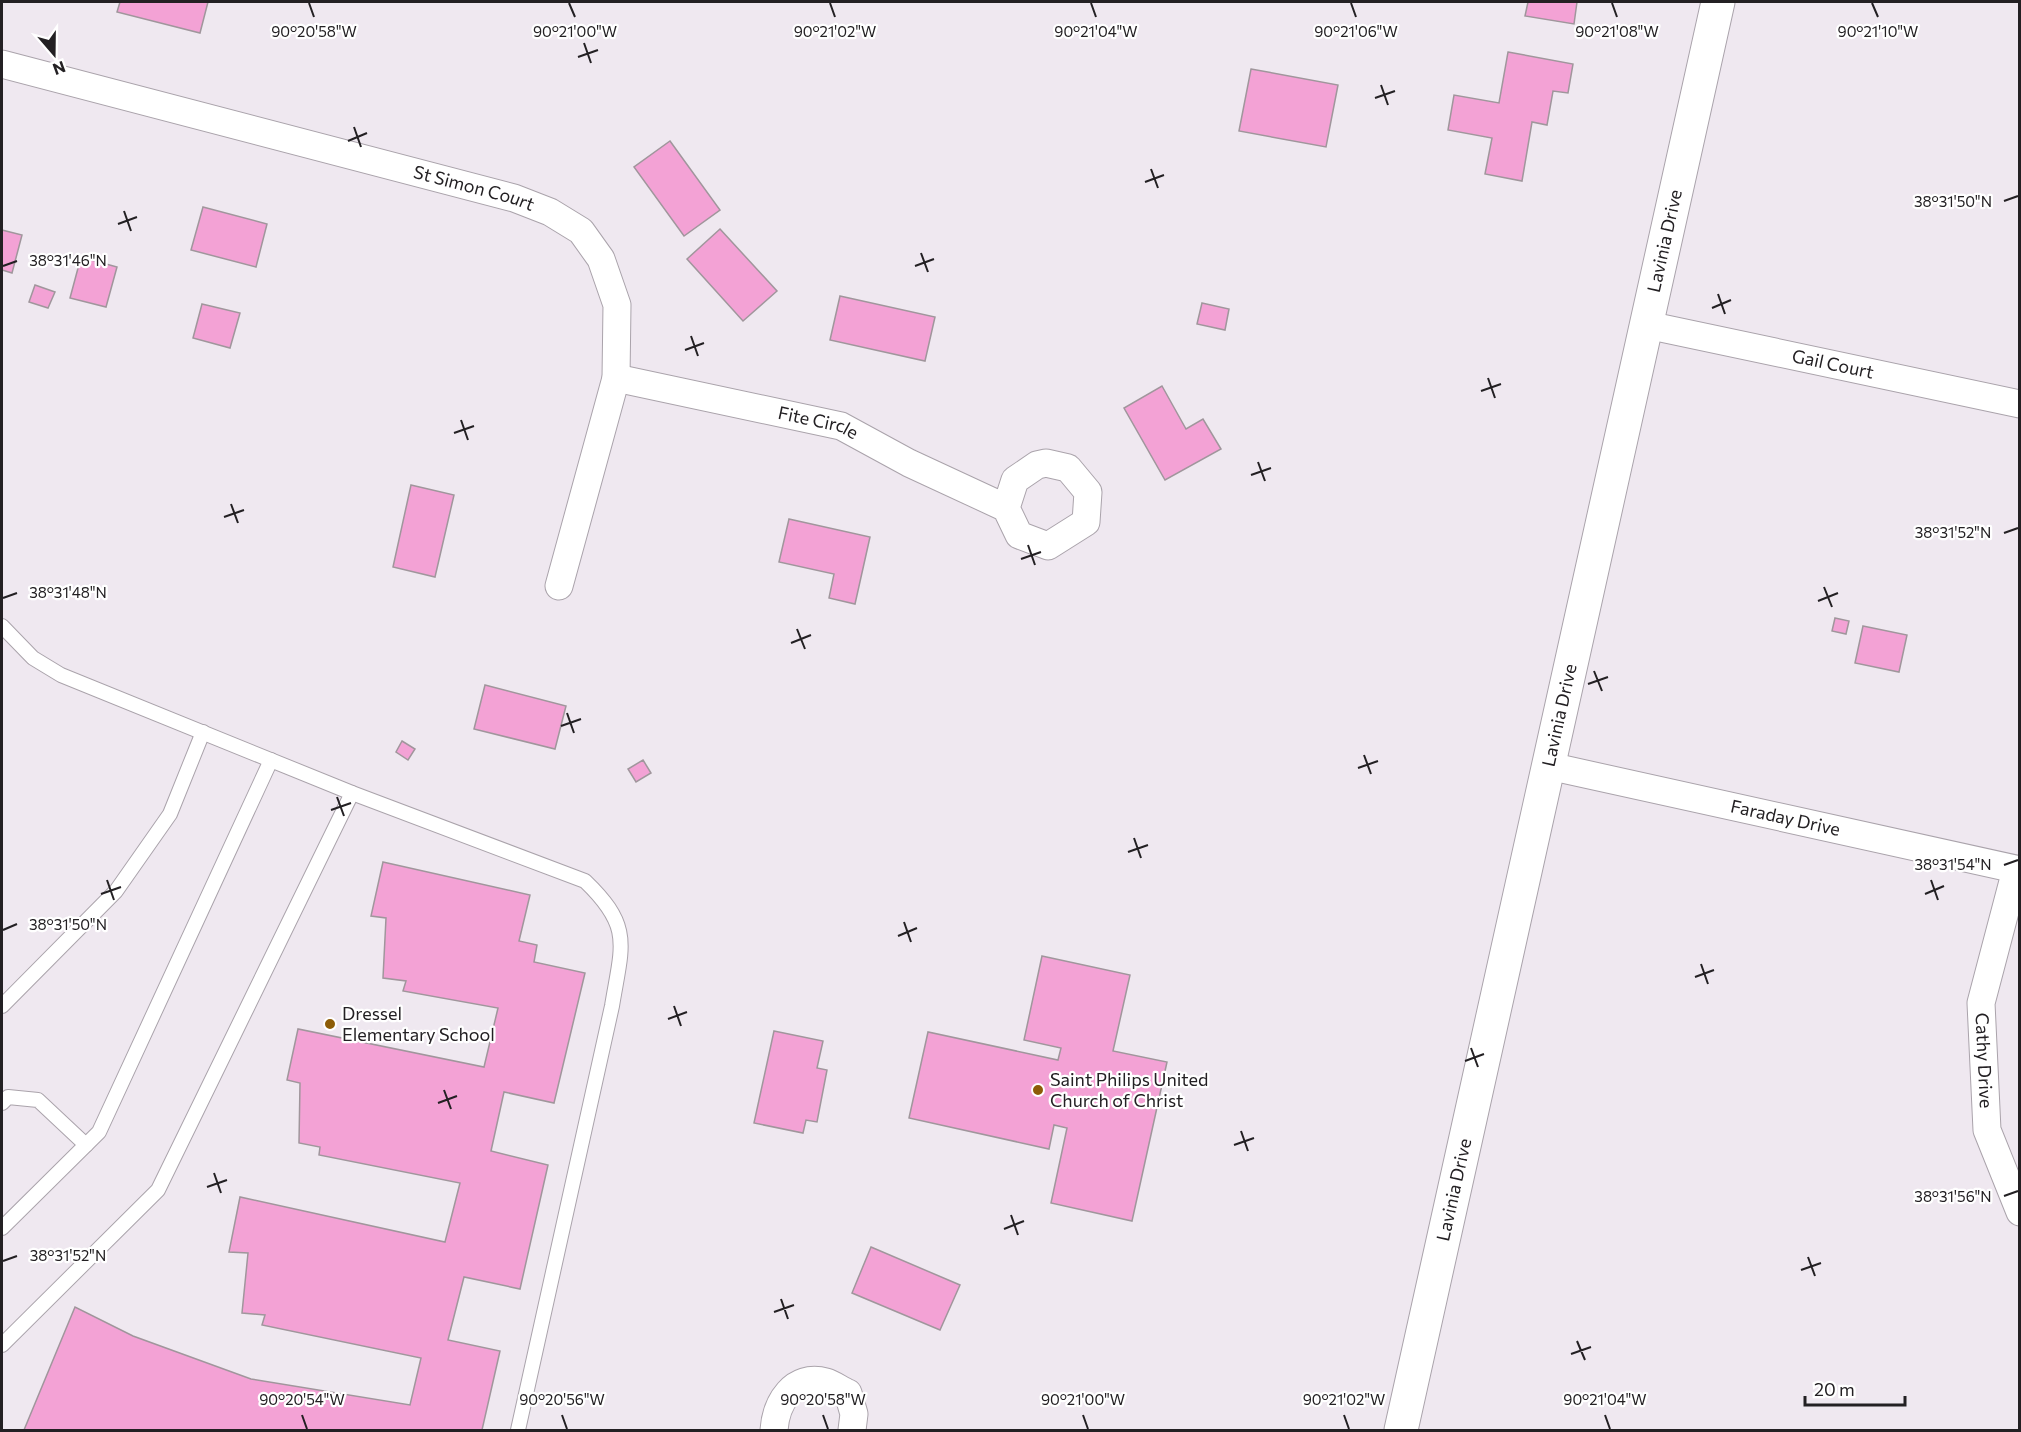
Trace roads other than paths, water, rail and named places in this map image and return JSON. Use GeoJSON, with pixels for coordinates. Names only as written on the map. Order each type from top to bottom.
{"type":"FeatureCollection","features":[{"type":"Feature","properties":{"kind":"street","name":"Lavinia Drive"},"geometry":{"type":"LineString","coordinates":[[1401,1431],[1718,2]]}},
{"type":"Feature","properties":{"kind":"street","name":"St Simon Court"},"geometry":{"type":"LineString","coordinates":[[2,64],[514,198],[550,212],[581,231],[601,259],[617,305],[616,378],[559,586]]}},
{"type":"Feature","properties":{"kind":"street","name":"Gail Court"},"geometry":{"type":"LineString","coordinates":[[1647,326],[2019,404]]}},
{"type":"Feature","properties":{"kind":"street","name":"Fite Circle"},"geometry":{"type":"LineString","coordinates":[[616,378],[841,426],[909,463],[1006,508]]}},
{"type":"Feature","properties":{"kind":"street","name":"Faraday Drive"},"geometry":{"type":"LineString","coordinates":[[1549,766],[2018,870]]}},
{"type":"Feature","properties":{"kind":"street","name":"Cathy Drive"},"geometry":{"type":"LineString","coordinates":[[2018,870],[1981,1004],[1987,1130],[2019,1212]]}},
{"type":"Feature","properties":{"kind":"street"},"geometry":{"type":"LineString","coordinates":[[774,1431],[775,1412],[785,1393],[804,1383],[825,1382],[848,1393],[854,1414],[852,1431]]}},
{"type":"Feature","properties":{"kind":"lane"},"geometry":{"type":"LineString","coordinates":[[2,626],[33,658],[61,675],[351,793],[585,881],[605,900],[618,921],[623,942],[612,1006],[518,1431]]}},
{"type":"Feature","properties":{"kind":"lane"},"geometry":{"type":"LineString","coordinates":[[2,1006],[116,891],[170,814],[203,732]]}},
{"type":"Feature","properties":{"kind":"lane"},"geometry":{"type":"LineString","coordinates":[[2,1228],[99,1132],[271,760]]}},
{"type":"Feature","properties":{"kind":"lane"},"geometry":{"type":"LineString","coordinates":[[2,1346],[159,1190],[351,793]]}},
{"type":"Feature","properties":{"kind":"lane"},"geometry":{"type":"LineString","coordinates":[[2,1103],[8,1097],[38,1100],[86,1145]]}},
{"type":"Feature","properties":{"kind":"place","name":"Dressel Elementary School"},"geometry":{"type":"Point","coordinates":[330,1024]}},
{"type":"Feature","properties":{"kind":"place","name":"Saint Philips United Church of Christ"},"geometry":{"type":"Point","coordinates":[1038,1090]}}]}
